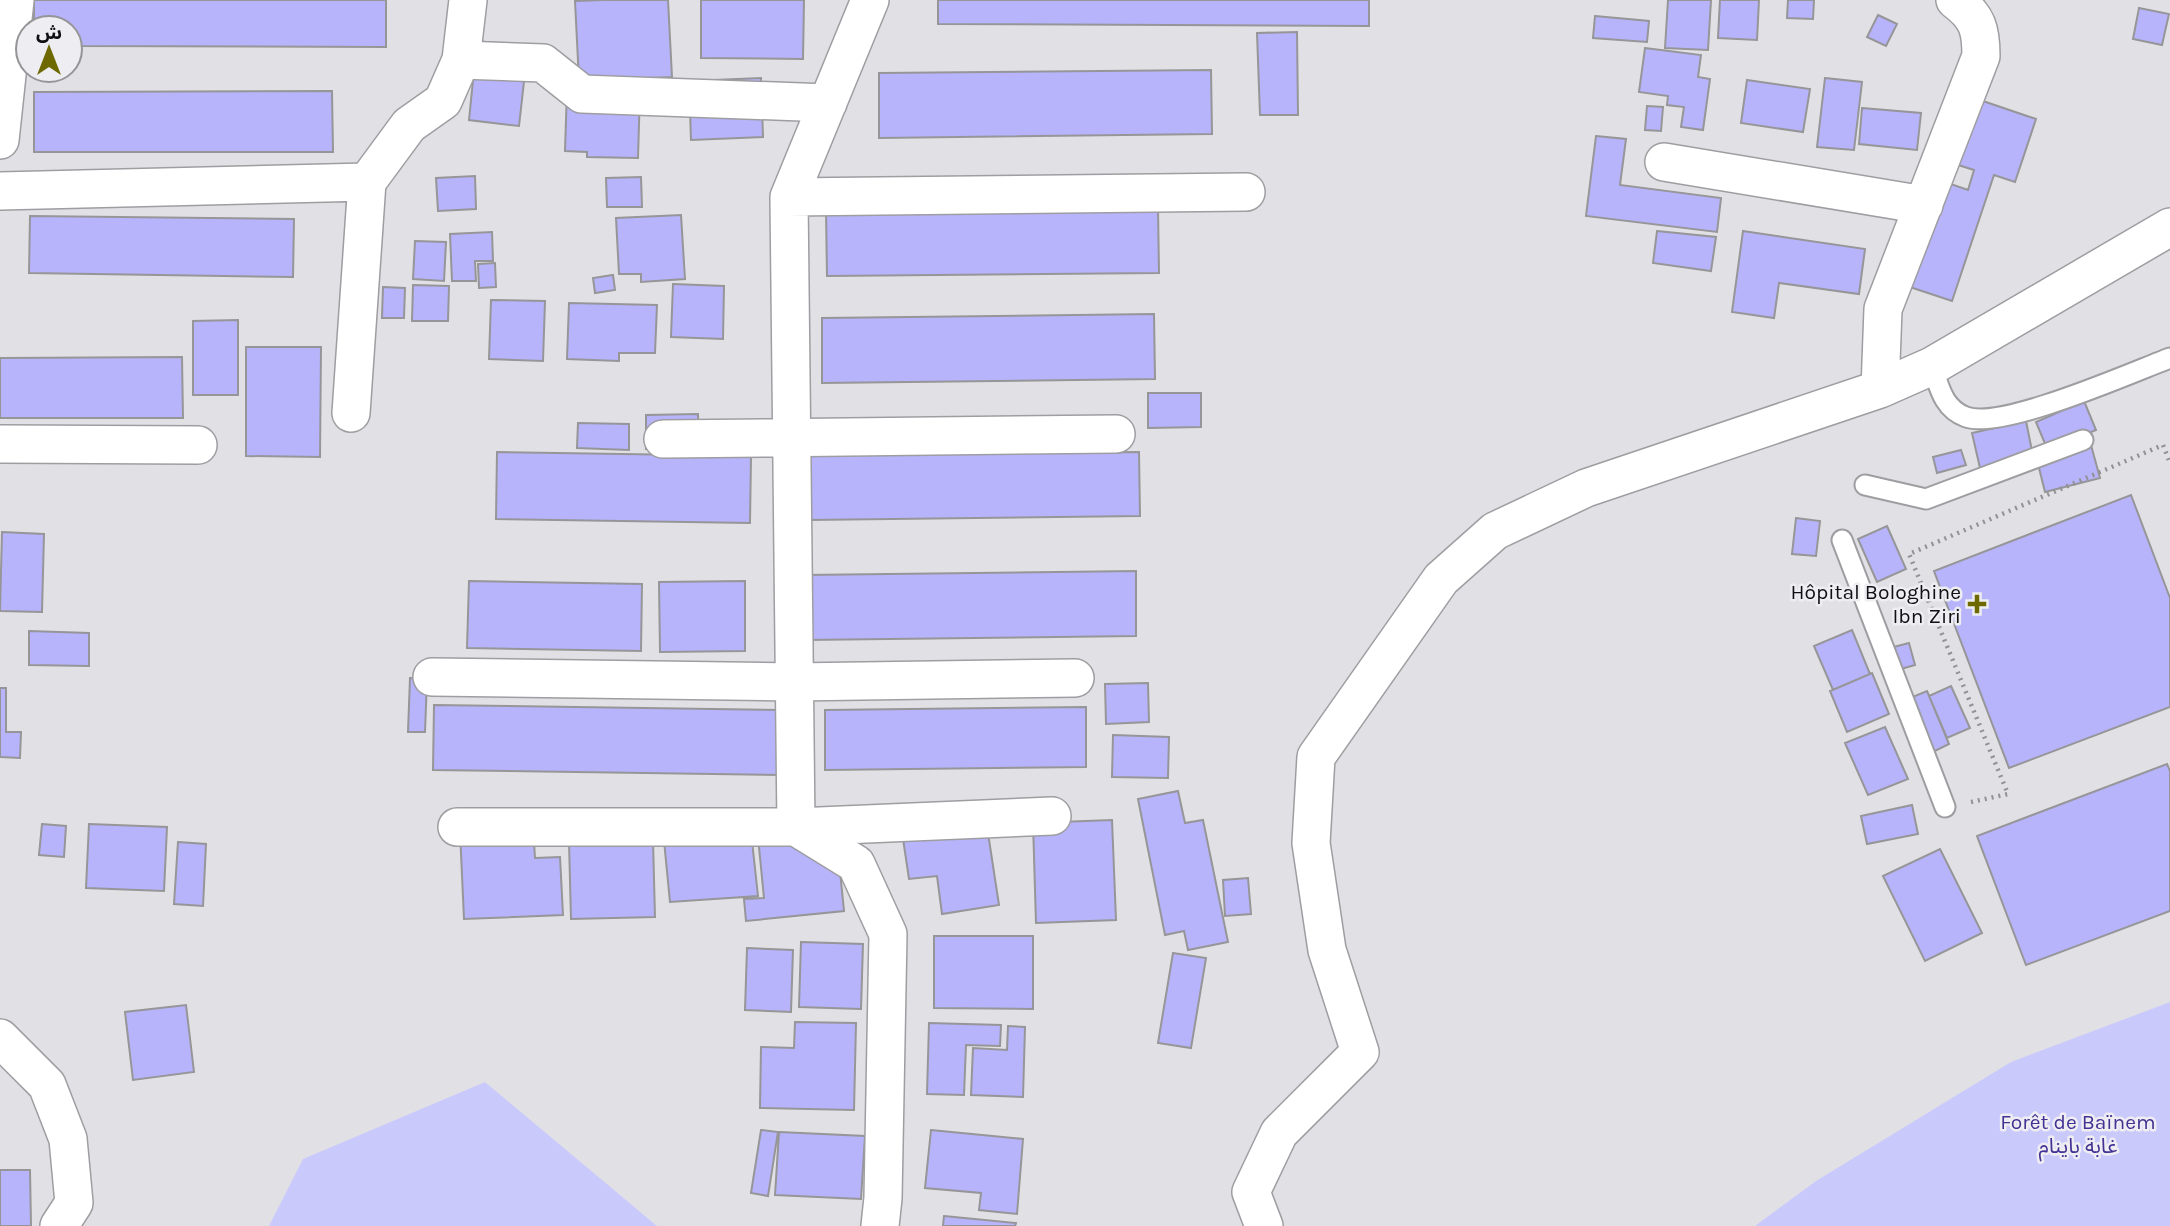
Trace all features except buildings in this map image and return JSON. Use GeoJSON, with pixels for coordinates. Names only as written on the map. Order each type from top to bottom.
{"type":"FeatureCollection","features":[{"type":"Feature","properties":{"kind":"street"},"geometry":{"type":"LineString","coordinates":[[0,140],[15,0]]}},
{"type":"Feature","properties":{"kind":"street"},"geometry":{"type":"LineString","coordinates":[[351,413],[367,182],[409,125],[443,101],[461,60],[467,0]]}},
{"type":"Feature","properties":{"kind":"street"},"geometry":{"type":"LineString","coordinates":[[796,827],[789,197],[870,0]]}},
{"type":"Feature","properties":{"kind":"street"},"geometry":{"type":"LineString","coordinates":[[1880,389],[1883,309],[1981,57],[1981,30],[1963,6],[1955,0]]}},
{"type":"Feature","properties":{"kind":"street"},"geometry":{"type":"LineString","coordinates":[[461,60],[543,63],[582,94],[828,103]]}},
{"type":"Feature","properties":{"kind":"street"},"geometry":{"type":"LineString","coordinates":[[1664,162],[1924,205]]}},
{"type":"Feature","properties":{"kind":"street"},"geometry":{"type":"LineString","coordinates":[[0,191],[367,182]]}},
{"type":"Feature","properties":{"kind":"street"},"geometry":{"type":"LineString","coordinates":[[789,197],[1246,192]]}},
{"type":"Feature","properties":{"kind":"street"},"geometry":{"type":"LineString","coordinates":[[1264,1226],[1251,1192],[1279,1133],[1360,1052],[1327,950],[1311,843],[1316,757],[1441,579],[1495,531],[1586,488],[1880,389],[1932,366],[2170,227]]}},
{"type":"Feature","properties":{"kind":"street"},"geometry":{"type":"LineString","coordinates":[[663,439],[1116,434]]}},
{"type":"Feature","properties":{"kind":"street"},"geometry":{"type":"LineString","coordinates":[[0,444],[198,445]]}},
{"type":"Feature","properties":{"kind":"street"},"geometry":{"type":"LineString","coordinates":[[432,677],[793,682],[1075,678]]}},
{"type":"Feature","properties":{"kind":"street"},"geometry":{"type":"LineString","coordinates":[[457,827],[796,827],[1052,816]]}},
{"type":"Feature","properties":{"kind":"street"},"geometry":{"type":"LineString","coordinates":[[796,827],[856,864],[888,934],[883,1198],[880,1226]]}},
{"type":"Feature","properties":{"kind":"street"},"geometry":{"type":"LineString","coordinates":[[0,1038],[47,1085],[68,1139],[74,1203],[59,1226]]}},
{"type":"Feature","properties":{"kind":"lane"},"geometry":{"type":"LineString","coordinates":[[1932,366],[1945,403],[1965,417],[1994,420],[2068,397],[2170,358]]}},
{"type":"Feature","properties":{"kind":"lane"},"geometry":{"type":"LineString","coordinates":[[1865,485],[1926,499],[2083,440]]}},
{"type":"Feature","properties":{"kind":"lane"},"geometry":{"type":"LineString","coordinates":[[1842,540],[1945,807]]}},
{"type":"Feature","properties":{"kind":"path"},"geometry":{"type":"LineString","coordinates":[[1945,807],[2008,794],[1909,554],[2163,445],[2170,463]]}},
{"type":"Feature","properties":{"kind":"green space","name":"Forêt de Baïnem غابة باينام"},"geometry":{"type":"Polygon","coordinates":[[[2170,1002],[2170,1226],[1755,1226],[1816,1181],[2011,1062],[2170,1002]]]}},
{"type":"Feature","properties":{"kind":"green space"},"geometry":{"type":"Polygon","coordinates":[[[485,1082],[657,1226],[269,1226],[303,1159],[485,1082]]]}},
{"type":"Feature","properties":{"kind":"place","name":"Hôpital Bologhine Ibn Ziri"},"geometry":{"type":"Point","coordinates":[1977,604]}}]}
